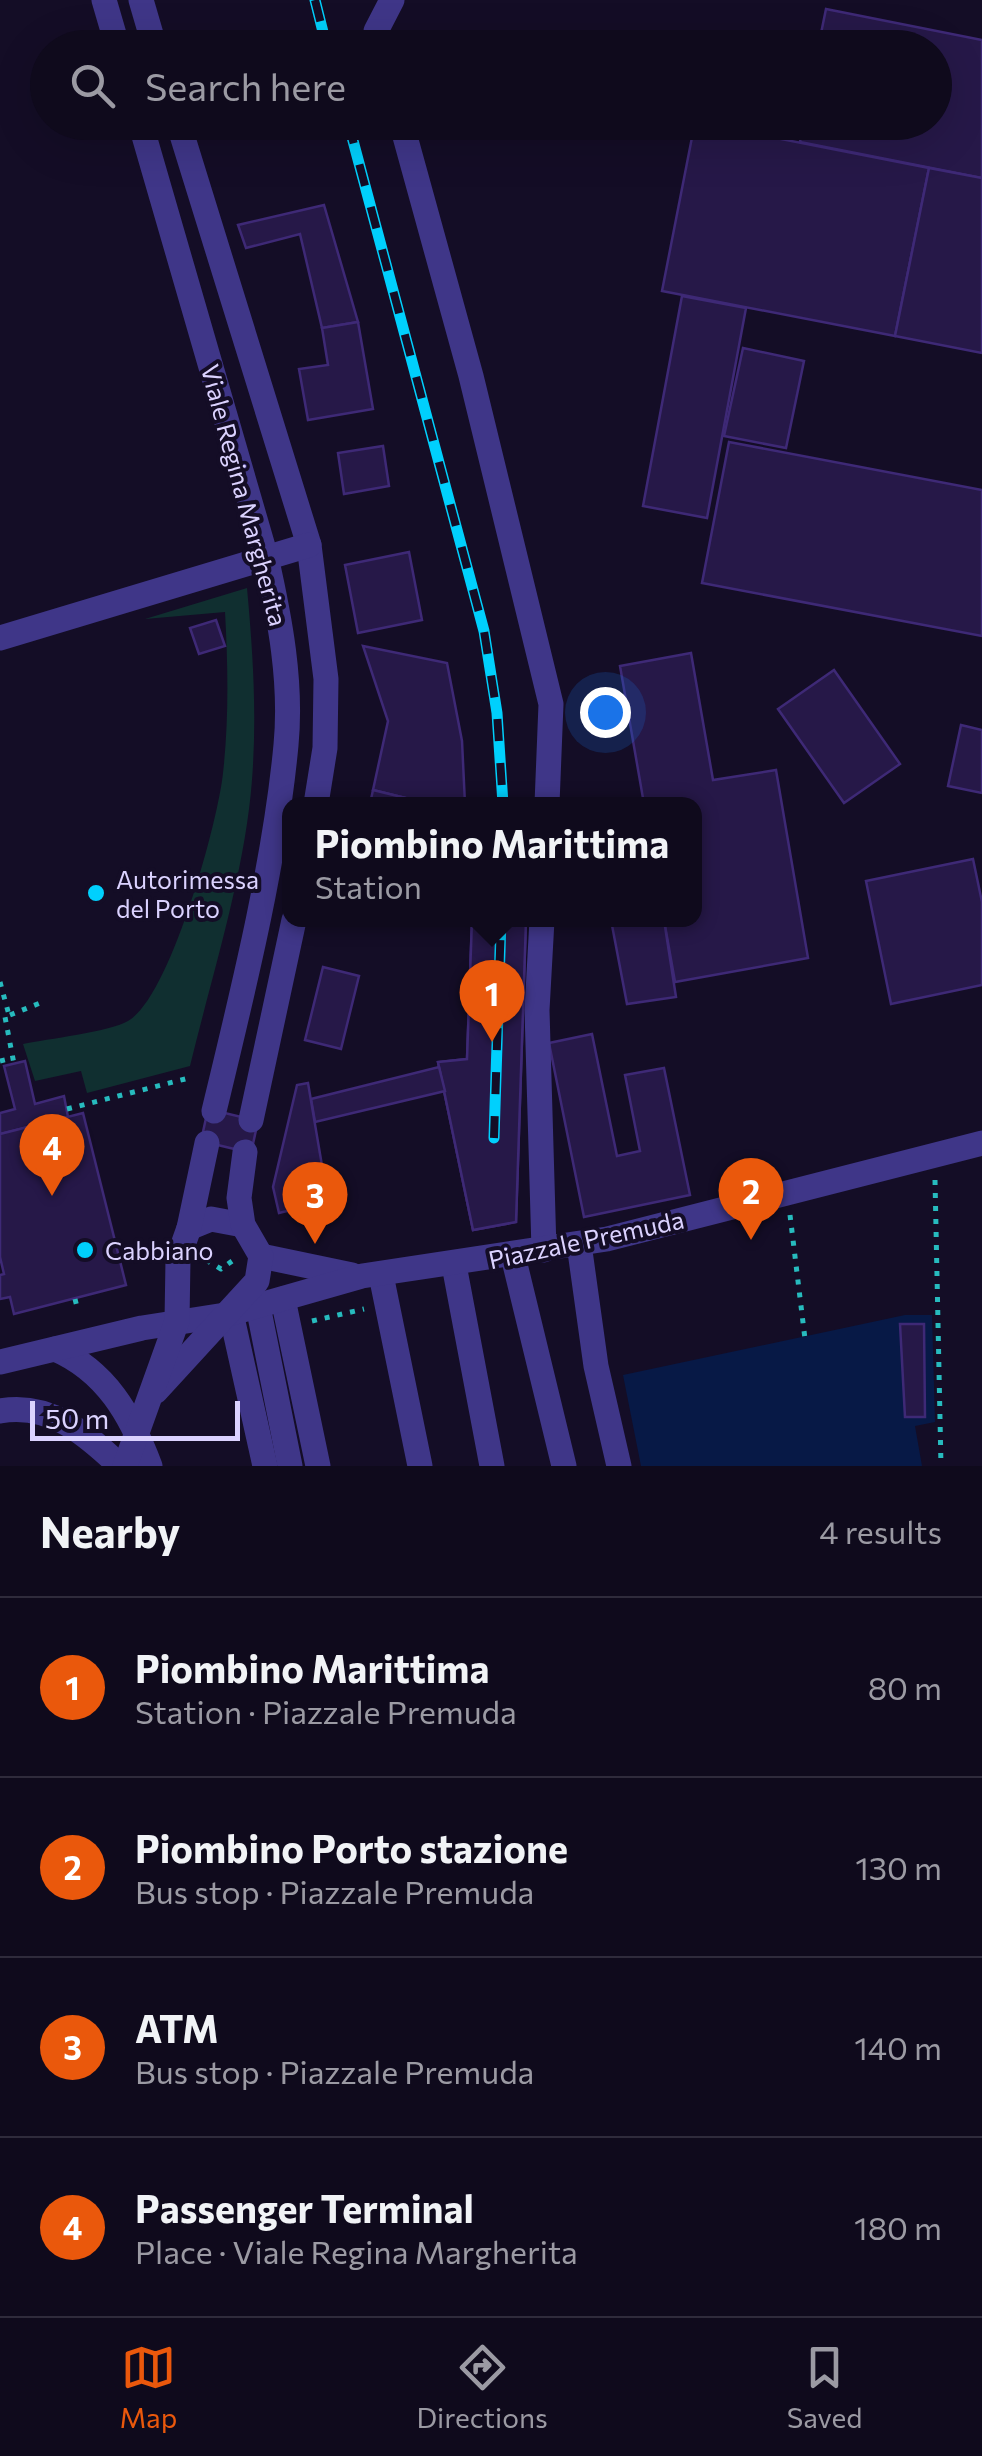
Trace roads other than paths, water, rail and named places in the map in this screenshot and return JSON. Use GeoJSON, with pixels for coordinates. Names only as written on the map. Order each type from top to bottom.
{"type":"FeatureCollection","features":[{"type":"Feature","properties":{"kind":"street"},"geometry":{"type":"LineString","coordinates":[[104,0],[113,30]]}},
{"type":"Feature","properties":{"kind":"street"},"geometry":{"type":"LineString","coordinates":[[141,0],[150,30]]}},
{"type":"Feature","properties":{"kind":"street"},"geometry":{"type":"LineString","coordinates":[[372,0],[377,30]]}},
{"type":"Feature","properties":{"kind":"street"},"geometry":{"type":"LineString","coordinates":[[381,30],[392,0]]}},
{"type":"Feature","properties":{"kind":"street","name":"Viale Regina Margherita"},"geometry":{"type":"LineString","coordinates":[[145,140],[266,557],[281,621],[286,682],[284,755],[270,847],[214,1111]]}},
{"type":"Feature","properties":{"kind":"street","name":"Viale Regina Margherita"},"geometry":{"type":"LineString","coordinates":[[184,140],[309,546],[326,679],[323,760],[317,797]]}},
{"type":"Feature","properties":{"kind":"street"},"geometry":{"type":"LineString","coordinates":[[406,140],[471,376],[551,704],[548,797]]}},
{"type":"Feature","properties":{"kind":"street"},"geometry":{"type":"LineString","coordinates":[[172,234],[208,220]]}},
{"type":"Feature","properties":{"kind":"street"},"geometry":{"type":"LineString","coordinates":[[0,638],[309,546]]}},
{"type":"Feature","properties":{"kind":"street"},"geometry":{"type":"LineString","coordinates":[[284,755],[323,760]]}},
{"type":"Feature","properties":{"kind":"street"},"geometry":{"type":"LineString","coordinates":[[251,1120],[292,927]]}},
{"type":"Feature","properties":{"kind":"street"},"geometry":{"type":"LineString","coordinates":[[542,927],[538,1030],[544,1250]]}},
{"type":"Feature","properties":{"kind":"street"},"geometry":{"type":"LineString","coordinates":[[0,1411],[20,1409],[59,1419],[122,1466],[177,1321],[178,1259],[190,1228],[207,1143]]}},
{"type":"Feature","properties":{"kind":"street","name":"Piazzale Premuda"},"geometry":{"type":"LineString","coordinates":[[0,1362],[177,1321],[228,1314],[371,1276],[580,1244],[982,1143]]}},
{"type":"Feature","properties":{"kind":"street"},"geometry":{"type":"LineString","coordinates":[[151,1396],[249,1294],[251,1255],[239,1198],[244,1152]]}},
{"type":"Feature","properties":{"kind":"street"},"geometry":{"type":"LineString","coordinates":[[190,1228],[211,1219],[244,1224]]}},
{"type":"Feature","properties":{"kind":"street"},"geometry":{"type":"LineString","coordinates":[[580,1244],[596,1366],[619,1466]]}},
{"type":"Feature","properties":{"kind":"street","name":"Piazzale Premuda"},"geometry":{"type":"LineString","coordinates":[[251,1255],[371,1276]]}},
{"type":"Feature","properties":{"kind":"street"},"geometry":{"type":"LineString","coordinates":[[513,1256],[564,1466]]}},
{"type":"Feature","properties":{"kind":"street"},"geometry":{"type":"LineString","coordinates":[[454,1265],[492,1466]]}},
{"type":"Feature","properties":{"kind":"street"},"geometry":{"type":"LineString","coordinates":[[371,1276],[388,1304],[420,1466]]}},
{"type":"Feature","properties":{"kind":"street"},"geometry":{"type":"LineString","coordinates":[[270,1303],[289,1326],[318,1466]]}},
{"type":"Feature","properties":{"kind":"street"},"geometry":{"type":"LineString","coordinates":[[270,1303],[290,1466]]}},
{"type":"Feature","properties":{"kind":"street"},"geometry":{"type":"LineString","coordinates":[[228,1314],[265,1466]]}},
{"type":"Feature","properties":{"kind":"street"},"geometry":{"type":"LineString","coordinates":[[55,1349],[89,1366],[136,1430],[150,1466]]}},
{"type":"Feature","properties":{"kind":"water"},"geometry":{"type":"Polygon","coordinates":[[[905,1315],[932,1315],[935,1422],[915,1426],[922,1466],[641,1466],[623,1375],[905,1315]]]}},
{"type":"Feature","properties":{"kind":"railway"},"geometry":{"type":"LineString","coordinates":[[315,0],[322,30]]}},
{"type":"Feature","properties":{"kind":"railway"},"geometry":{"type":"LineString","coordinates":[[353,140],[484,631],[497,713],[503,797]]}},
{"type":"Feature","properties":{"kind":"railway"},"geometry":{"type":"LineString","coordinates":[[494,1138],[501,927]]}},
{"type":"Feature","properties":{"kind":"place","name":"Autorimessa del Porto"},"geometry":{"type":"Point","coordinates":[96,893]}},
{"type":"Feature","properties":{"kind":"place","name":"Piombino Marittima"},"geometry":{"type":"Point","coordinates":[492,1042]}},
{"type":"Feature","properties":{"kind":"place","name":"Passenger Terminal"},"geometry":{"type":"Point","coordinates":[52,1196]}},
{"type":"Feature","properties":{"kind":"place","name":"Piombino Porto stazione"},"geometry":{"type":"Point","coordinates":[751,1240]}},
{"type":"Feature","properties":{"kind":"place","name":"ATM"},"geometry":{"type":"Point","coordinates":[315,1244]}},
{"type":"Feature","properties":{"kind":"place","name":"Cabbiano"},"geometry":{"type":"Point","coordinates":[85,1250]}}]}
